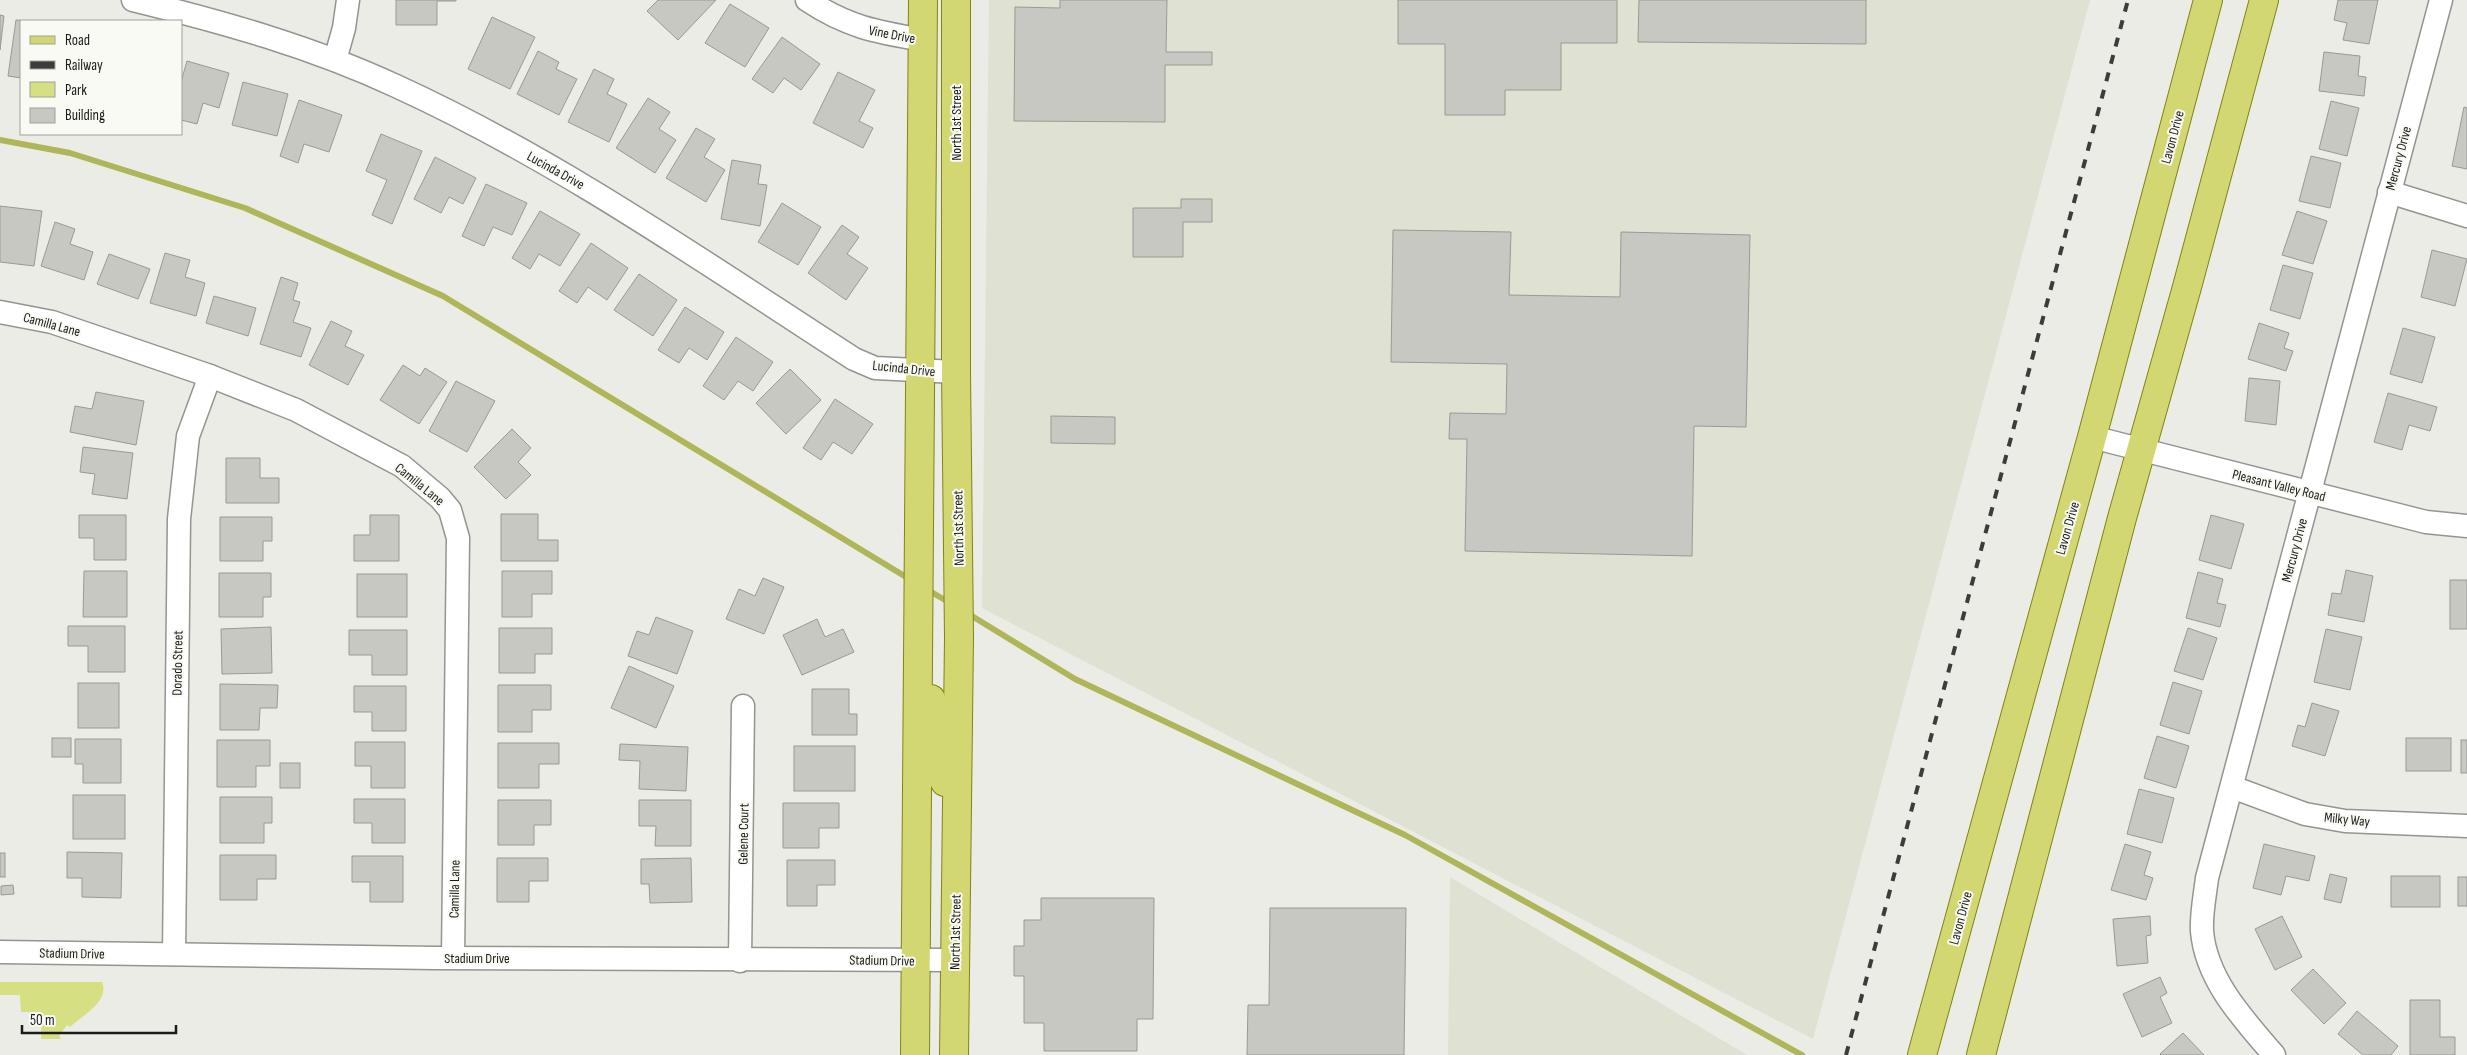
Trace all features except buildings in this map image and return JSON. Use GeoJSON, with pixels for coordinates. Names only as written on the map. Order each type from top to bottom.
{"type":"FeatureCollection","features":[{"type":"Feature","properties":{"kind":"main road"},"geometry":{"type":"LineString","coordinates":[[915,1055],[923,0]]}},
{"type":"Feature","properties":{"kind":"main road","name":"North 1st Street"},"geometry":{"type":"LineString","coordinates":[[954,1055],[959,637],[956,372],[956,0]]}},
{"type":"Feature","properties":{"kind":"main road","name":"Lavon Drive"},"geometry":{"type":"LineString","coordinates":[[1922,1055],[2092,437],[2208,0]]}},
{"type":"Feature","properties":{"kind":"main road"},"geometry":{"type":"LineString","coordinates":[[1981,1055],[2122,518],[2264,0]]}},
{"type":"Feature","properties":{"kind":"main road"},"geometry":{"type":"LineString","coordinates":[[918,621],[942,775],[948,786],[956,792]]}},
{"type":"Feature","properties":{"kind":"street","name":"Lucinda Drive"},"geometry":{"type":"LineString","coordinates":[[133,0],[221,22],[335,60],[397,86],[606,198],[854,359],[876,368],[956,372]]}},
{"type":"Feature","properties":{"kind":"street"},"geometry":{"type":"LineString","coordinates":[[335,60],[344,28],[348,0]]}},
{"type":"Feature","properties":{"kind":"street","name":"Vine Drive"},"geometry":{"type":"LineString","coordinates":[[807,0],[825,12],[866,30],[923,40]]}},
{"type":"Feature","properties":{"kind":"street","name":"Mercury Drive"},"geometry":{"type":"LineString","coordinates":[[2274,1055],[2234,1010],[2209,962],[2202,931],[2207,878],[2441,0]]}},
{"type":"Feature","properties":{"kind":"street"},"geometry":{"type":"LineString","coordinates":[[2389,192],[2467,216]]}},
{"type":"Feature","properties":{"kind":"street","name":"Camilla Lane"},"geometry":{"type":"LineString","coordinates":[[0,312],[52,322],[210,376],[296,410],[402,466],[440,498],[450,510],[458,538],[453,957]]}},
{"type":"Feature","properties":{"kind":"street","name":"Dorado Street"},"geometry":{"type":"LineString","coordinates":[[174,954],[179,519],[188,436],[210,376]]}},
{"type":"Feature","properties":{"kind":"street","name":"Pleasant Valley Road"},"geometry":{"type":"LineString","coordinates":[[2092,437],[2426,522],[2467,526]]}},
{"type":"Feature","properties":{"kind":"street","name":"Gelene Court"},"geometry":{"type":"LineString","coordinates":[[740,961],[743,706]]}},
{"type":"Feature","properties":{"kind":"street","name":"Milky Way"},"geometry":{"type":"LineString","coordinates":[[2232,788],[2306,814],[2337,820],[2467,826]]}},
{"type":"Feature","properties":{"kind":"street","name":"Stadium Drive"},"geometry":{"type":"LineString","coordinates":[[0,952],[740,961],[954,960]]}},
{"type":"Feature","properties":{"kind":"shaded area"},"geometry":{"type":"Polygon","coordinates":[[[989,0],[2090,0],[1813,1039],[982,608],[989,0]]]}},
{"type":"Feature","properties":{"kind":"shaded area"},"geometry":{"type":"Polygon","coordinates":[[[1450,877],[1747,1055],[1448,1055],[1450,877]]]}},
{"type":"Feature","properties":{"kind":"green space"},"geometry":{"type":"Polygon","coordinates":[[[0,982],[102,982],[103,989],[99,1001],[94,1007],[70,1027],[67,1025],[59,1036],[61,1039],[41,1039],[42,1012],[21,1012],[20,995],[0,995],[0,982]]]}},
{"type":"Feature","properties":{"kind":"waterway"},"geometry":{"type":"LineString","coordinates":[[0,140],[70,153],[245,208],[443,296],[911,580]]}},
{"type":"Feature","properties":{"kind":"waterway"},"geometry":{"type":"LineString","coordinates":[[926,589],[952,604]]}},
{"type":"Feature","properties":{"kind":"waterway"},"geometry":{"type":"LineString","coordinates":[[967,613],[1075,679],[1405,835],[1802,1055]]}},
{"type":"Feature","properties":{"kind":"railway"},"geometry":{"type":"LineString","coordinates":[[1846,1055],[2128,0]]}}]}
